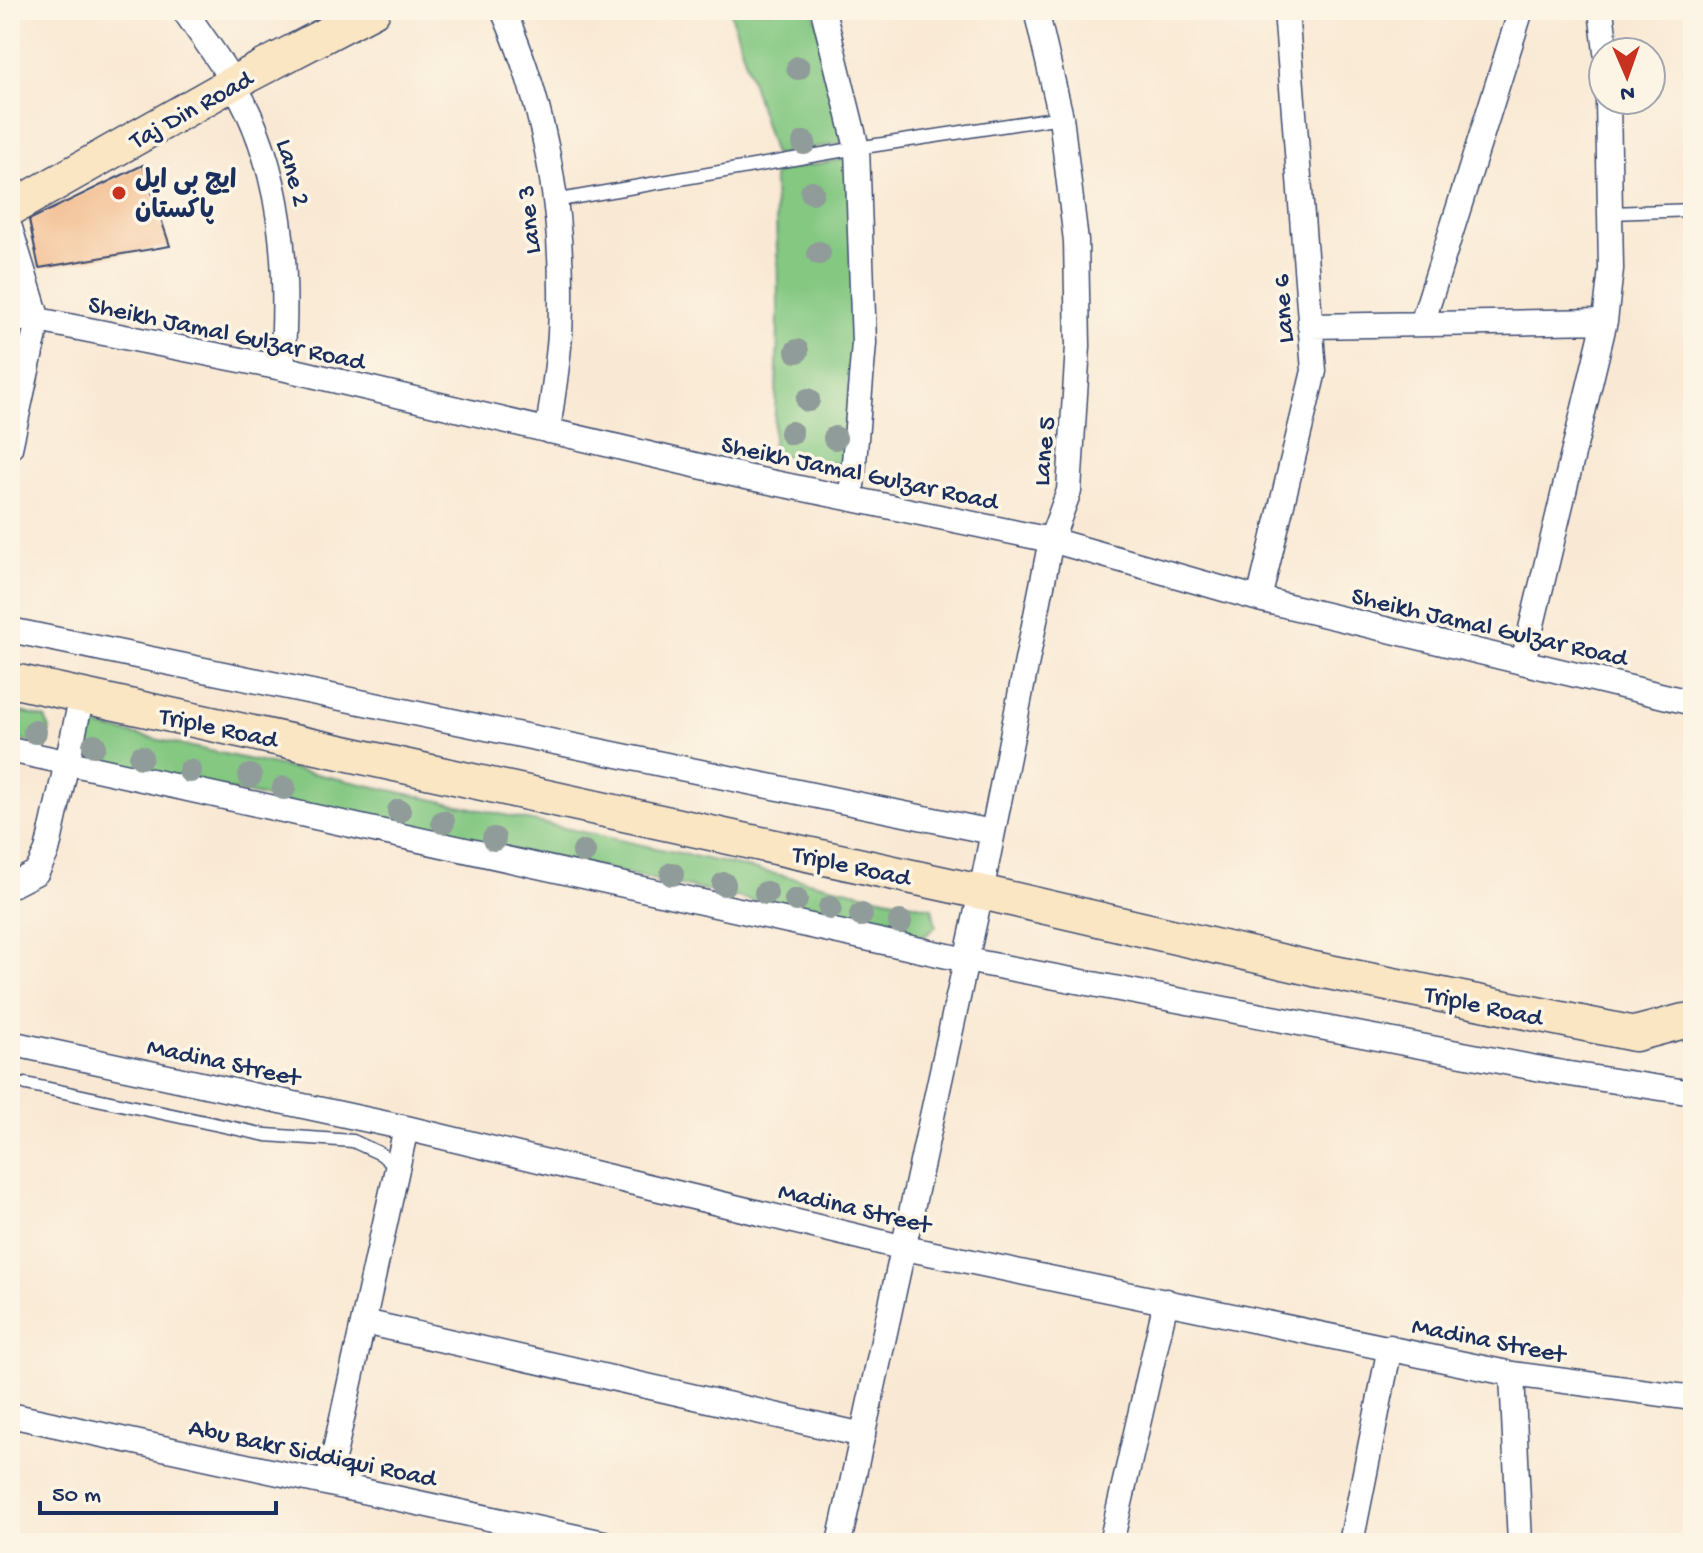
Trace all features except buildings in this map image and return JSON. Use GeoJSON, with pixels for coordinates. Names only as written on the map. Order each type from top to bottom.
{"type":"FeatureCollection","features":[{"type":"Feature","properties":{"kind":"main road","name":"Taj Din Road"},"geometry":{"type":"LineString","coordinates":[[10,209],[233,83],[373,10]]}},
{"type":"Feature","properties":{"kind":"main road","name":"Triple Road"},"geometry":{"type":"LineString","coordinates":[[10,680],[981,892],[1314,969],[1635,1034],[1684,1021],[1693,1022]]}},
{"type":"Feature","properties":{"kind":"street","name":"Lane 2"},"geometry":{"type":"LineString","coordinates":[[184,10],[233,83],[262,151],[281,222],[287,295],[282,368]]}},
{"type":"Feature","properties":{"kind":"street","name":"Lane 3"},"geometry":{"type":"LineString","coordinates":[[503,10],[518,44],[545,139],[559,235],[560,334],[548,431]]}},
{"type":"Feature","properties":{"kind":"street"},"geometry":{"type":"LineString","coordinates":[[823,10],[857,148],[864,343],[851,498]]}},
{"type":"Feature","properties":{"kind":"street","name":"Lane 5"},"geometry":{"type":"LineString","coordinates":[[839,1543],[981,892],[1051,540],[1069,491],[1078,346],[1076,241],[1061,117],[1036,10]]}},
{"type":"Feature","properties":{"kind":"street","name":"Lane 6"},"geometry":{"type":"LineString","coordinates":[[1259,599],[1314,371],[1286,10]]}},
{"type":"Feature","properties":{"kind":"street"},"geometry":{"type":"LineString","coordinates":[[1422,324],[1521,10]]}},
{"type":"Feature","properties":{"kind":"street"},"geometry":{"type":"LineString","coordinates":[[1601,10],[1604,36]]}},
{"type":"Feature","properties":{"kind":"street"},"geometry":{"type":"LineString","coordinates":[[1523,662],[1605,321],[1611,269],[1608,116]]}},
{"type":"Feature","properties":{"kind":"street"},"geometry":{"type":"LineString","coordinates":[[10,228],[38,320],[10,448]]}},
{"type":"Feature","properties":{"kind":"street","name":"Sheikh Jamal Gulzar Road"},"geometry":{"type":"LineString","coordinates":[[10,318],[38,320],[282,368],[548,431],[1051,540],[1259,599],[1693,703]]}},
{"type":"Feature","properties":{"kind":"street"},"geometry":{"type":"LineString","coordinates":[[1310,326],[1605,321]]}},
{"type":"Feature","properties":{"kind":"street"},"geometry":{"type":"LineString","coordinates":[[10,630],[992,832]]}},
{"type":"Feature","properties":{"kind":"street"},"geometry":{"type":"LineString","coordinates":[[10,886],[37,872],[47,851],[82,696]]}},
{"type":"Feature","properties":{"kind":"street"},"geometry":{"type":"LineString","coordinates":[[10,750],[966,960],[1563,1073],[1693,1093]]}},
{"type":"Feature","properties":{"kind":"street","name":"Madina Street"},"geometry":{"type":"LineString","coordinates":[[10,1043],[406,1128],[905,1248],[1512,1374],[1693,1398]]}},
{"type":"Feature","properties":{"kind":"street"},"geometry":{"type":"LineString","coordinates":[[328,1482],[406,1128]]}},
{"type":"Feature","properties":{"kind":"street"},"geometry":{"type":"LineString","coordinates":[[1111,1543],[1166,1301]]}},
{"type":"Feature","properties":{"kind":"street"},"geometry":{"type":"LineString","coordinates":[[364,1322],[863,1435]]}},
{"type":"Feature","properties":{"kind":"street"},"geometry":{"type":"LineString","coordinates":[[1351,1543],[1390,1347]]}},
{"type":"Feature","properties":{"kind":"street"},"geometry":{"type":"LineString","coordinates":[[1512,1374],[1520,1543]]}},
{"type":"Feature","properties":{"kind":"street","name":"Abu Bakr Siddiqui Road"},"geometry":{"type":"LineString","coordinates":[[10,1415],[604,1543]]}},
{"type":"Feature","properties":{"kind":"lane"},"geometry":{"type":"LineString","coordinates":[[554,201],[857,148],[1061,117]]}},
{"type":"Feature","properties":{"kind":"lane"},"geometry":{"type":"LineString","coordinates":[[1611,213],[1693,210]]}},
{"type":"Feature","properties":{"kind":"lane"},"geometry":{"type":"LineString","coordinates":[[26,1084],[266,1135],[353,1141],[381,1154],[398,1169]]}},
{"type":"Feature","properties":{"kind":"green space"},"geometry":{"type":"Polygon","coordinates":[[[730,10],[813,10],[827,57],[842,143],[774,155],[730,10]]]}},
{"type":"Feature","properties":{"kind":"green space"},"geometry":{"type":"Polygon","coordinates":[[[849,158],[854,327],[844,465],[772,454],[778,313],[773,172],[849,158]]]}},
{"type":"Feature","properties":{"kind":"green space"},"geometry":{"type":"Polygon","coordinates":[[[10,709],[45,718],[50,729],[47,736],[39,742],[10,737],[10,709]]]}},
{"type":"Feature","properties":{"kind":"green space"},"geometry":{"type":"Polygon","coordinates":[[[91,725],[932,908],[936,926],[924,937],[85,759],[79,754],[86,727],[91,725]]]}},
{"type":"Feature","properties":{"kind":"place","name":"ایچ بی ایل پاکستان"},"geometry":{"type":"Point","coordinates":[119,193]}}]}
